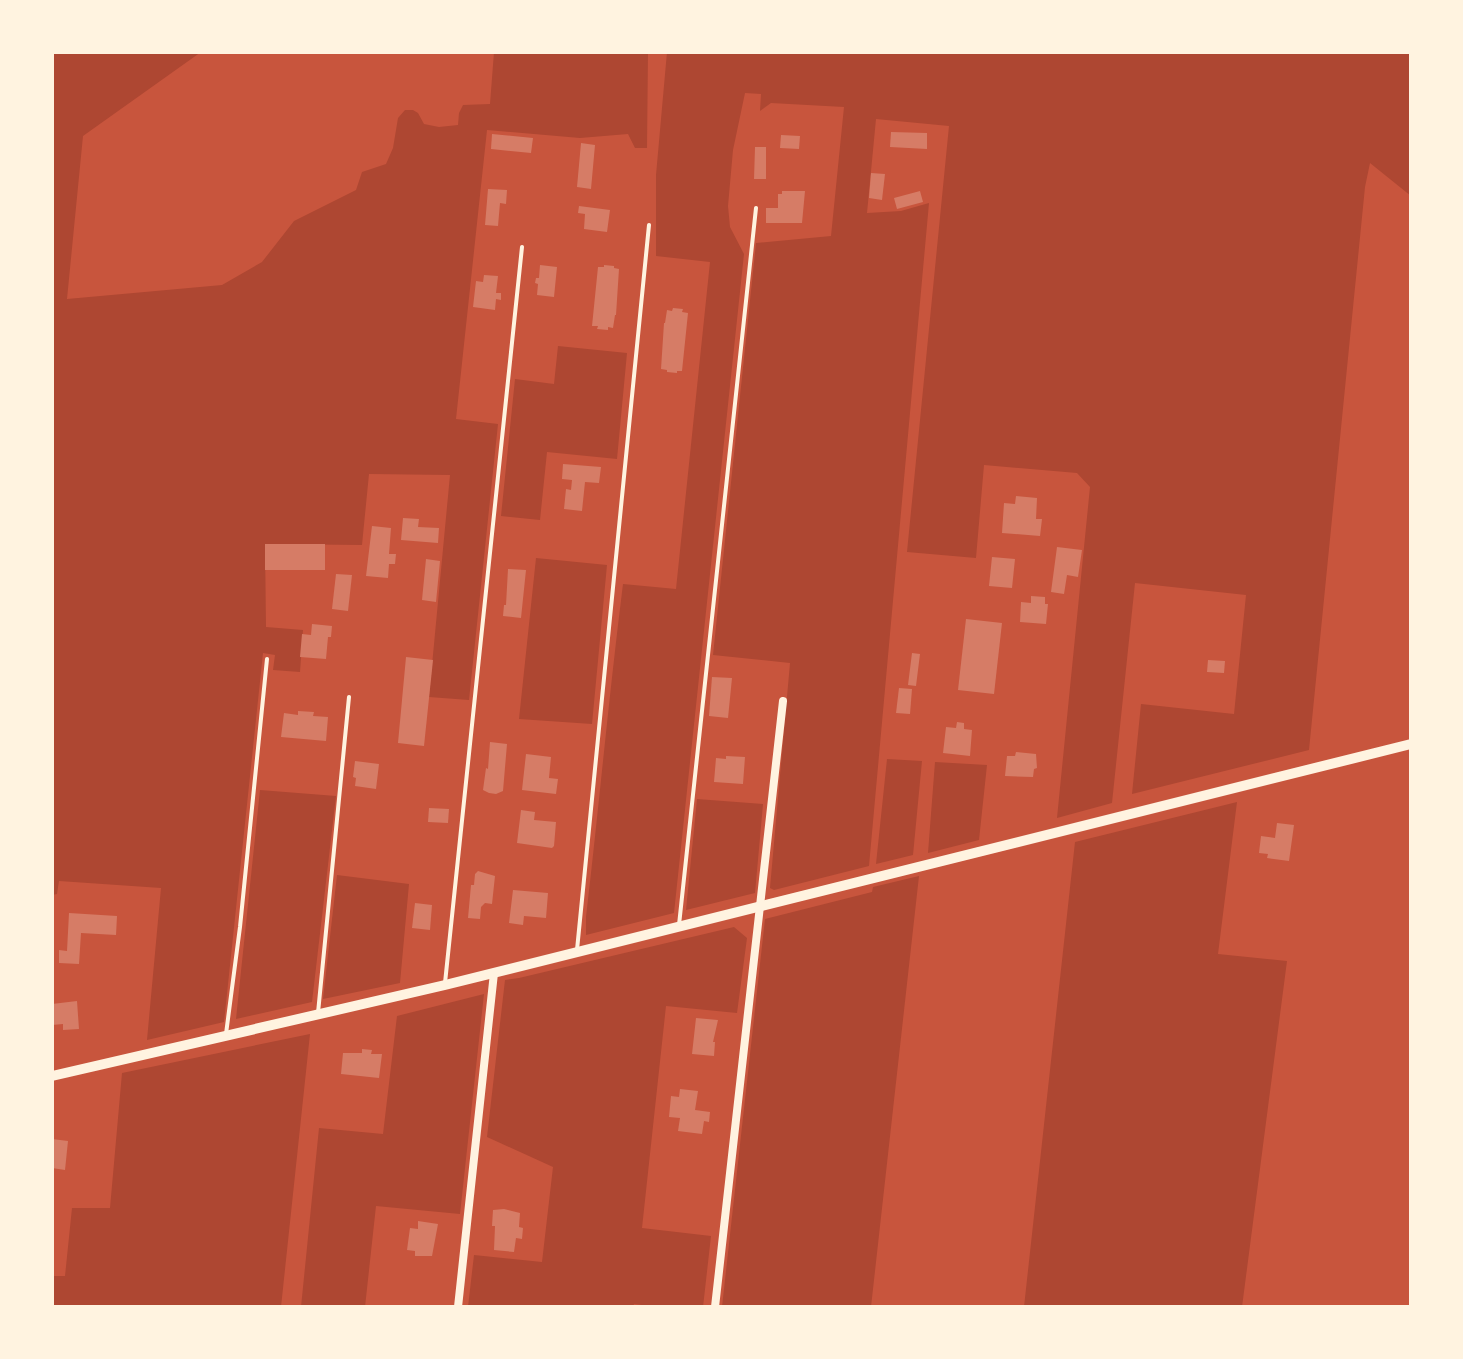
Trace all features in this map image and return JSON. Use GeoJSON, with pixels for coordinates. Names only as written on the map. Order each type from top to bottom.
{"type":"FeatureCollection","features":[{"type":"Feature","properties":{"kind":"street"},"geometry":{"type":"LineString","coordinates":[[715,1307],[783,701]]}},
{"type":"Feature","properties":{"kind":"street"},"geometry":{"type":"LineString","coordinates":[[52,1076],[577,953],[1411,744]]}},
{"type":"Feature","properties":{"kind":"street"},"geometry":{"type":"LineString","coordinates":[[458,1307],[494,973]]}},
{"type":"Feature","properties":{"kind":"lane"},"geometry":{"type":"LineString","coordinates":[[679,927],[756,208]]}},
{"type":"Feature","properties":{"kind":"lane"},"geometry":{"type":"LineString","coordinates":[[577,953],[649,225]]}},
{"type":"Feature","properties":{"kind":"lane"},"geometry":{"type":"LineString","coordinates":[[445,985],[522,247]]}},
{"type":"Feature","properties":{"kind":"lane"},"geometry":{"type":"LineString","coordinates":[[226,1037],[267,659]]}},
{"type":"Feature","properties":{"kind":"lane"},"geometry":{"type":"LineString","coordinates":[[318,1015],[349,697]]}},
{"type":"Feature","properties":{"kind":"shaded area"},"geometry":{"type":"Polygon","coordinates":[[[52,52],[201,52],[83,136],[67,299],[222,285],[262,262],[294,221],[356,190],[362,172],[386,164],[393,148],[398,118],[405,110],[418,113],[424,124],[439,127],[458,125],[463,105],[490,104],[494,52],[648,52],[647,148],[635,148],[628,134],[580,138],[487,130],[456,419],[498,424],[469,700],[429,697],[450,475],[369,474],[362,545],[265,544],[266,627],[303,630],[300,672],[273,670],[275,655],[263,653],[224,1022],[147,1040],[161,888],[59,881],[57,894],[52,895],[52,52]]]}},
{"type":"Feature","properties":{"kind":"shaded area"},"geometry":{"type":"Polygon","coordinates":[[[667,52],[1411,52],[1411,196],[1370,163],[1365,187],[1309,750],[1132,794],[1141,704],[1234,714],[1246,595],[1135,583],[1112,803],[1057,818],[1090,487],[1077,473],[984,465],[976,558],[907,552],[949,126],[876,119],[867,213],[901,211],[929,203],[869,866],[774,890],[770,888],[790,663],[713,655],[756,243],[831,236],[844,107],[771,103],[760,111],[761,94],[745,93],[733,150],[728,206],[730,227],[744,254],[674,913],[586,935],[623,584],[676,589],[710,262],[656,256],[656,175],[667,52]]]}},
{"type":"Feature","properties":{"kind":"shaded area"},"geometry":{"type":"Polygon","coordinates":[[[558,346],[627,353],[617,459],[547,452],[540,520],[501,516],[515,379],[554,384],[558,346]]]}},
{"type":"Feature","properties":{"kind":"shaded area"},"geometry":{"type":"Polygon","coordinates":[[[536,558],[607,565],[592,724],[519,719],[536,558]]]}},
{"type":"Feature","properties":{"kind":"shaded area"},"geometry":{"type":"Polygon","coordinates":[[[887,759],[922,761],[913,855],[876,864],[887,759]]]}},
{"type":"Feature","properties":{"kind":"shaded area"},"geometry":{"type":"Polygon","coordinates":[[[935,762],[987,765],[979,840],[928,853],[935,762]]]}},
{"type":"Feature","properties":{"kind":"shaded area"},"geometry":{"type":"Polygon","coordinates":[[[260,790],[336,796],[312,1002],[236,1019],[260,790]]]}},
{"type":"Feature","properties":{"kind":"shaded area"},"geometry":{"type":"Polygon","coordinates":[[[697,799],[763,804],[755,893],[686,910],[697,799]]]}},
{"type":"Feature","properties":{"kind":"shaded area"},"geometry":{"type":"Polygon","coordinates":[[[1237,802],[1218,954],[1287,961],[1242,1307],[1024,1307],[1075,842],[1237,802]]]}},
{"type":"Feature","properties":{"kind":"shaded area"},"geometry":{"type":"Polygon","coordinates":[[[337,875],[409,884],[400,983],[323,999],[337,875]]]}},
{"type":"Feature","properties":{"kind":"shaded area"},"geometry":{"type":"Polygon","coordinates":[[[919,876],[871,1307],[722,1307],[765,919],[872,892],[873,887],[919,876]]]}},
{"type":"Feature","properties":{"kind":"shaded area"},"geometry":{"type":"Polygon","coordinates":[[[734,927],[747,938],[737,1013],[666,1006],[642,1228],[711,1236],[703,1307],[634,1304],[633,1307],[468,1307],[474,1255],[542,1262],[553,1167],[487,1137],[505,980],[734,927]]]}},
{"type":"Feature","properties":{"kind":"shaded area"},"geometry":{"type":"Polygon","coordinates":[[[484,994],[460,1214],[376,1206],[365,1307],[301,1307],[319,1128],[383,1134],[397,1016],[484,994]]]}},
{"type":"Feature","properties":{"kind":"shaded area"},"geometry":{"type":"Polygon","coordinates":[[[310,1034],[281,1307],[52,1307],[52,1276],[65,1276],[72,1208],[110,1208],[122,1073],[310,1034]]]}},
{"type":"Feature","properties":{"kind":"building"},"geometry":{"type":"Polygon","coordinates":[[[891,132],[927,133],[927,149],[890,147],[891,132]]]}},
{"type":"Feature","properties":{"kind":"building"},"geometry":{"type":"Polygon","coordinates":[[[492,134],[533,138],[531,153],[491,149],[492,134]]]}},
{"type":"Feature","properties":{"kind":"building"},"geometry":{"type":"Polygon","coordinates":[[[781,135],[800,136],[799,149],[780,148],[781,135]]]}},
{"type":"Feature","properties":{"kind":"building"},"geometry":{"type":"Polygon","coordinates":[[[581,143],[595,145],[591,189],[577,187],[581,143]]]}},
{"type":"Feature","properties":{"kind":"building"},"geometry":{"type":"Polygon","coordinates":[[[755,147],[766,147],[766,179],[754,179],[755,147]]]}},
{"type":"Feature","properties":{"kind":"building"},"geometry":{"type":"Polygon","coordinates":[[[871,173],[885,174],[882,200],[869,198],[871,173]]]}},
{"type":"Feature","properties":{"kind":"building"},"geometry":{"type":"Polygon","coordinates":[[[488,189],[507,190],[506,204],[500,203],[498,226],[485,225],[488,189]]]}},
{"type":"Feature","properties":{"kind":"building"},"geometry":{"type":"Polygon","coordinates":[[[782,191],[805,191],[802,223],[766,223],[766,208],[778,208],[778,194],[782,191]]]}},
{"type":"Feature","properties":{"kind":"building"},"geometry":{"type":"Polygon","coordinates":[[[920,191],[923,202],[897,209],[894,198],[920,191]]]}},
{"type":"Feature","properties":{"kind":"building"},"geometry":{"type":"Polygon","coordinates":[[[579,206],[610,210],[607,232],[584,229],[585,214],[578,213],[579,206]]]}},
{"type":"Feature","properties":{"kind":"building"},"geometry":{"type":"Polygon","coordinates":[[[540,265],[557,267],[554,297],[537,295],[538,284],[535,283],[539,278],[540,265]]]}},
{"type":"Feature","properties":{"kind":"building"},"geometry":{"type":"Polygon","coordinates":[[[604,265],[619,269],[616,315],[613,328],[608,327],[608,330],[592,326],[598,267],[604,265]]]}},
{"type":"Feature","properties":{"kind":"building"},"geometry":{"type":"Polygon","coordinates":[[[484,275],[498,276],[496,293],[501,293],[501,300],[496,299],[495,310],[473,307],[476,281],[483,282],[484,275]]]}},
{"type":"Feature","properties":{"kind":"building"},"geometry":{"type":"Polygon","coordinates":[[[673,308],[688,313],[682,371],[677,373],[661,369],[664,323],[667,310],[672,311],[673,308]]]}},
{"type":"Feature","properties":{"kind":"building"},"geometry":{"type":"Polygon","coordinates":[[[563,464],[601,467],[599,483],[585,482],[582,511],[564,509],[566,489],[571,490],[572,480],[562,479],[563,464]]]}},
{"type":"Feature","properties":{"kind":"building"},"geometry":{"type":"Polygon","coordinates":[[[1016,496],[1037,498],[1036,519],[1042,519],[1040,536],[1002,533],[1004,503],[1015,504],[1016,496]]]}},
{"type":"Feature","properties":{"kind":"building"},"geometry":{"type":"Polygon","coordinates":[[[403,518],[419,519],[418,527],[439,528],[438,543],[401,540],[403,518]]]}},
{"type":"Feature","properties":{"kind":"building"},"geometry":{"type":"Polygon","coordinates":[[[372,526],[391,528],[389,554],[396,554],[395,564],[389,564],[388,578],[366,576],[372,526]]]}},
{"type":"Feature","properties":{"kind":"building"},"geometry":{"type":"Polygon","coordinates":[[[265,544],[325,544],[325,570],[265,570],[265,544]]]}},
{"type":"Feature","properties":{"kind":"building"},"geometry":{"type":"Polygon","coordinates":[[[1057,547],[1082,550],[1078,577],[1067,575],[1064,594],[1051,592],[1057,547]]]}},
{"type":"Feature","properties":{"kind":"building"},"geometry":{"type":"Polygon","coordinates":[[[992,557],[1015,559],[1012,588],[989,586],[992,557]]]}},
{"type":"Feature","properties":{"kind":"building"},"geometry":{"type":"Polygon","coordinates":[[[426,559],[440,561],[436,602],[422,600],[426,559]]]}},
{"type":"Feature","properties":{"kind":"building"},"geometry":{"type":"Polygon","coordinates":[[[508,569],[526,570],[521,618],[503,616],[508,569]]]}},
{"type":"Feature","properties":{"kind":"building"},"geometry":{"type":"Polygon","coordinates":[[[336,574],[352,575],[348,611],[332,609],[336,574]]]}},
{"type":"Feature","properties":{"kind":"building"},"geometry":{"type":"Polygon","coordinates":[[[1031,596],[1045,597],[1045,604],[1048,604],[1046,624],[1020,622],[1021,602],[1031,603],[1031,596]]]}},
{"type":"Feature","properties":{"kind":"building"},"geometry":{"type":"Polygon","coordinates":[[[966,619],[1002,623],[994,694],[958,690],[966,619]]]}},
{"type":"Feature","properties":{"kind":"building"},"geometry":{"type":"Polygon","coordinates":[[[312,624],[332,626],[326,659],[300,657],[302,634],[311,635],[312,624]]]}},
{"type":"Feature","properties":{"kind":"building"},"geometry":{"type":"Polygon","coordinates":[[[912,653],[920,654],[916,686],[908,685],[912,653]]]}},
{"type":"Feature","properties":{"kind":"building"},"geometry":{"type":"Polygon","coordinates":[[[406,657],[433,660],[424,746],[398,743],[406,657]]]}},
{"type":"Feature","properties":{"kind":"building"},"geometry":{"type":"Polygon","coordinates":[[[1208,660],[1225,661],[1224,673],[1207,672],[1208,660]]]}},
{"type":"Feature","properties":{"kind":"building"},"geometry":{"type":"Polygon","coordinates":[[[712,677],[732,678],[728,718],[709,716],[712,677]]]}},
{"type":"Feature","properties":{"kind":"building"},"geometry":{"type":"Polygon","coordinates":[[[899,688],[912,689],[910,714],[896,713],[899,688]]]}},
{"type":"Feature","properties":{"kind":"building"},"geometry":{"type":"Polygon","coordinates":[[[298,711],[328,717],[326,741],[281,737],[284,713],[298,715],[298,711]]]}},
{"type":"Feature","properties":{"kind":"building"},"geometry":{"type":"Polygon","coordinates":[[[957,722],[964,723],[964,729],[972,730],[970,756],[943,753],[946,727],[956,728],[957,722]]]}},
{"type":"Feature","properties":{"kind":"building"},"geometry":{"type":"Polygon","coordinates":[[[490,742],[507,744],[503,791],[496,794],[483,790],[490,742]]]}},
{"type":"Feature","properties":{"kind":"building"},"geometry":{"type":"Polygon","coordinates":[[[1016,752],[1036,754],[1037,768],[1033,777],[1005,776],[1007,756],[1015,756],[1016,752]]]}},
{"type":"Feature","properties":{"kind":"building"},"geometry":{"type":"Polygon","coordinates":[[[526,754],[551,757],[549,778],[558,779],[556,794],[522,790],[526,754]]]}},
{"type":"Feature","properties":{"kind":"building"},"geometry":{"type":"Polygon","coordinates":[[[726,756],[745,757],[743,784],[714,782],[716,758],[726,759],[726,756]]]}},
{"type":"Feature","properties":{"kind":"building"},"geometry":{"type":"Polygon","coordinates":[[[355,761],[379,764],[376,789],[355,786],[355,761]]]}},
{"type":"Feature","properties":{"kind":"building"},"geometry":{"type":"Polygon","coordinates":[[[429,808],[449,809],[448,823],[428,822],[429,808]]]}},
{"type":"Feature","properties":{"kind":"building"},"geometry":{"type":"Polygon","coordinates":[[[521,810],[535,812],[534,820],[556,822],[552,848],[517,843],[521,810]]]}},
{"type":"Feature","properties":{"kind":"building"},"geometry":{"type":"Polygon","coordinates":[[[1277,823],[1294,825],[1289,861],[1267,858],[1268,854],[1259,853],[1261,836],[1275,838],[1277,823]]]}},
{"type":"Feature","properties":{"kind":"building"},"geometry":{"type":"Polygon","coordinates":[[[478,871],[495,876],[492,904],[485,903],[481,907],[480,919],[468,918],[471,885],[474,885],[478,871]]]}},
{"type":"Feature","properties":{"kind":"building"},"geometry":{"type":"Polygon","coordinates":[[[513,890],[548,893],[546,918],[524,916],[523,925],[509,923],[513,890]]]}},
{"type":"Feature","properties":{"kind":"building"},"geometry":{"type":"Polygon","coordinates":[[[415,903],[432,905],[430,930],[412,928],[415,903]]]}},
{"type":"Feature","properties":{"kind":"building"},"geometry":{"type":"Polygon","coordinates":[[[69,913],[117,916],[116,935],[81,933],[79,964],[59,963],[59,950],[67,951],[69,913]]]}},
{"type":"Feature","properties":{"kind":"building"},"geometry":{"type":"Polygon","coordinates":[[[77,1001],[79,1029],[63,1030],[63,1024],[52,1025],[52,1004],[77,1001]]]}},
{"type":"Feature","properties":{"kind":"building"},"geometry":{"type":"Polygon","coordinates":[[[696,1018],[718,1020],[713,1042],[714,1056],[692,1054],[696,1018]]]}},
{"type":"Feature","properties":{"kind":"building"},"geometry":{"type":"Polygon","coordinates":[[[362,1049],[372,1050],[371,1054],[382,1054],[379,1078],[341,1074],[343,1053],[362,1053],[362,1049]]]}},
{"type":"Feature","properties":{"kind":"building"},"geometry":{"type":"Polygon","coordinates":[[[680,1089],[698,1091],[695,1110],[710,1112],[709,1122],[704,1121],[702,1134],[678,1131],[680,1118],[669,1117],[671,1096],[679,1097],[680,1089]]]}},
{"type":"Feature","properties":{"kind":"building"},"geometry":{"type":"Polygon","coordinates":[[[52,1139],[68,1141],[65,1170],[52,1168],[52,1139]]]}},
{"type":"Feature","properties":{"kind":"building"},"geometry":{"type":"Polygon","coordinates":[[[493,1210],[520,1213],[522,1239],[516,1238],[514,1252],[494,1250],[493,1210]]]}},
{"type":"Feature","properties":{"kind":"building"},"geometry":{"type":"Polygon","coordinates":[[[418,1221],[438,1224],[432,1256],[415,1256],[415,1251],[407,1250],[410,1228],[418,1229],[418,1221]]]}}]}
